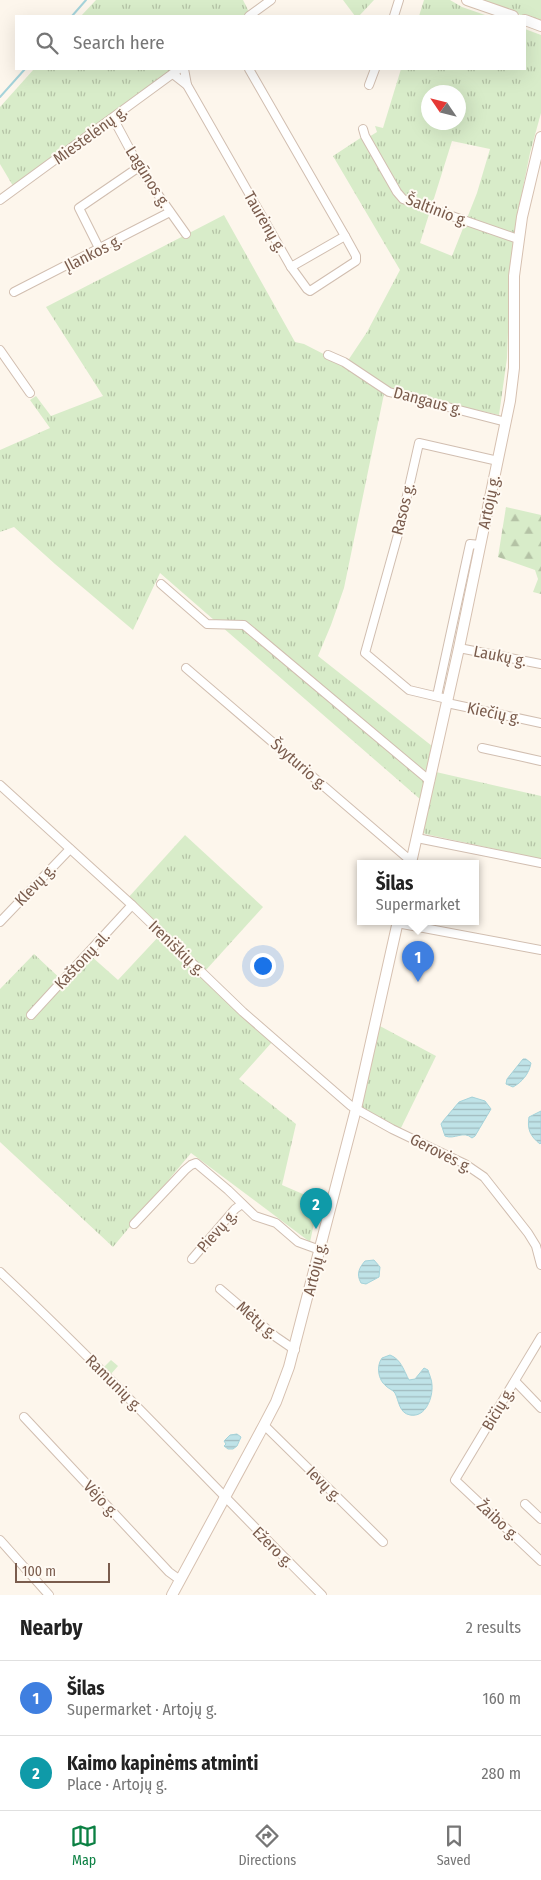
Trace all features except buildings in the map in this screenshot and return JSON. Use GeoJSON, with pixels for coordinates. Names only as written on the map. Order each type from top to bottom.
{"type":"FeatureCollection","features":[{"type":"Feature","properties":{"kind":"main road"},"geometry":{"type":"LineString","coordinates":[[467,0],[510,15]]}},
{"type":"Feature","properties":{"kind":"main road"},"geometry":{"type":"LineString","coordinates":[[526,20],[541,26]]}},
{"type":"Feature","properties":{"kind":"main road","name":"Artojų g."},"geometry":{"type":"LineString","coordinates":[[411,860],[459,648],[506,422],[514,368],[514,276],[518,239],[541,138]]}},
{"type":"Feature","properties":{"kind":"main road","name":"Artojų g."},"geometry":{"type":"LineString","coordinates":[[172,1595],[264,1425],[282,1386],[295,1350],[356,1109],[397,925]]}},
{"type":"Feature","properties":{"kind":"street"},"geometry":{"type":"LineString","coordinates":[[250,15],[271,0]]}},
{"type":"Feature","properties":{"kind":"street"},"geometry":{"type":"LineString","coordinates":[[394,15],[400,0]]}},
{"type":"Feature","properties":{"kind":"street","name":"Taurėnų g."},"geometry":{"type":"LineString","coordinates":[[184,70],[187,85]]}},
{"type":"Feature","properties":{"kind":"street"},"geometry":{"type":"LineString","coordinates":[[250,70],[356,256],[356,261],[310,291],[291,267]]}},
{"type":"Feature","properties":{"kind":"street"},"geometry":{"type":"LineString","coordinates":[[369,85],[375,70]]}},
{"type":"Feature","properties":{"kind":"street","name":"Taurėnų g."},"geometry":{"type":"LineString","coordinates":[[176,71],[187,85],[291,267],[345,236]]}},
{"type":"Feature","properties":{"kind":"street","name":"Miestelėnų g."},"geometry":{"type":"LineString","coordinates":[[0,200],[176,71]]}},
{"type":"Feature","properties":{"kind":"street","name":"Lagūnos g."},"geometry":{"type":"LineString","coordinates":[[113,118],[139,167],[186,234]]}},
{"type":"Feature","properties":{"kind":"street","name":"Šaltinio g."},"geometry":{"type":"LineString","coordinates":[[363,129],[365,136],[397,192],[403,199],[518,239]]}},
{"type":"Feature","properties":{"kind":"street"},"geometry":{"type":"LineString","coordinates":[[100,250],[80,208],[139,167]]}},
{"type":"Feature","properties":{"kind":"street","name":"Įlankos g."},"geometry":{"type":"LineString","coordinates":[[14,292],[100,250],[170,212]]}},
{"type":"Feature","properties":{"kind":"street"},"geometry":{"type":"LineString","coordinates":[[0,350],[30,393]]}},
{"type":"Feature","properties":{"kind":"street","name":"Dangaus g."},"geometry":{"type":"LineString","coordinates":[[328,355],[344,362],[389,392],[506,422]]}},
{"type":"Feature","properties":{"kind":"street","name":"Rasos g."},"geometry":{"type":"LineString","coordinates":[[365,653],[398,531],[419,443],[498,461]]}},
{"type":"Feature","properties":{"kind":"street"},"geometry":{"type":"LineString","coordinates":[[437,696],[470,544],[480,545]]}},
{"type":"Feature","properties":{"kind":"street"},"geometry":{"type":"LineString","coordinates":[[160,584],[207,624],[244,625],[430,781]]}},
{"type":"Feature","properties":{"kind":"street","name":"Laukų g."},"geometry":{"type":"LineString","coordinates":[[459,648],[541,664]]}},
{"type":"Feature","properties":{"kind":"street","name":"Kiečių g."},"geometry":{"type":"LineString","coordinates":[[365,653],[409,690],[541,723]]}},
{"type":"Feature","properties":{"kind":"street","name":"Švyturio g."},"geometry":{"type":"LineString","coordinates":[[186,668],[409,860]]}},
{"type":"Feature","properties":{"kind":"street"},"geometry":{"type":"LineString","coordinates":[[482,748],[541,761]]}},
{"type":"Feature","properties":{"kind":"street","name":"Ireniškių g."},"geometry":{"type":"LineString","coordinates":[[1,789],[70,849],[244,1012],[356,1109]]}},
{"type":"Feature","properties":{"kind":"street"},"geometry":{"type":"LineString","coordinates":[[416,838],[541,863]]}},
{"type":"Feature","properties":{"kind":"street","name":"Klevų g."},"geometry":{"type":"LineString","coordinates":[[0,922],[70,849]]}},
{"type":"Feature","properties":{"kind":"street","name":"Kaštonų al."},"geometry":{"type":"LineString","coordinates":[[32,1015],[132,906]]}},
{"type":"Feature","properties":{"kind":"street"},"geometry":{"type":"LineString","coordinates":[[413,925],[541,950]]}},
{"type":"Feature","properties":{"kind":"street","name":"Gerovės g."},"geometry":{"type":"LineString","coordinates":[[356,1109],[392,1129],[465,1164],[484,1177],[528,1233],[536,1246],[541,1265]]}},
{"type":"Feature","properties":{"kind":"street"},"geometry":{"type":"LineString","coordinates":[[134,1224],[190,1165],[196,1163],[255,1216],[276,1224],[298,1242],[320,1250]]}},
{"type":"Feature","properties":{"kind":"street","name":"Pievų g."},"geometry":{"type":"LineString","coordinates":[[192,1259],[235,1209],[242,1204]]}},
{"type":"Feature","properties":{"kind":"street","name":"Ramunių g."},"geometry":{"type":"LineString","coordinates":[[0,1272],[120,1388],[225,1498]]}},
{"type":"Feature","properties":{"kind":"street","name":"Mėtų g."},"geometry":{"type":"LineString","coordinates":[[220,1289],[276,1337],[295,1350]]}},
{"type":"Feature","properties":{"kind":"street","name":"Bičių g."},"geometry":{"type":"LineString","coordinates":[[455,1480],[541,1337]]}},
{"type":"Feature","properties":{"kind":"street"},"geometry":{"type":"LineString","coordinates":[[515,1381],[541,1408]]}},
{"type":"Feature","properties":{"kind":"street","name":"Vėjo g."},"geometry":{"type":"LineString","coordinates":[[24,1417],[169,1572],[180,1580]]}},
{"type":"Feature","properties":{"kind":"street","name":"Ievų g."},"geometry":{"type":"LineString","coordinates":[[264,1425],[383,1542]]}},
{"type":"Feature","properties":{"kind":"street","name":"Žaibo g."},"geometry":{"type":"LineString","coordinates":[[455,1480],[541,1560]]}},
{"type":"Feature","properties":{"kind":"street","name":"Ežero g."},"geometry":{"type":"LineString","coordinates":[[225,1498],[322,1595]]}},
{"type":"Feature","properties":{"kind":"street"},"geometry":{"type":"LineString","coordinates":[[524,1504],[541,1519]]}},
{"type":"Feature","properties":{"kind":"street"},"geometry":{"type":"LineString","coordinates":[[0,1540],[49,1595]]}},
{"type":"Feature","properties":{"kind":"green space"},"geometry":{"type":"Polygon","coordinates":[[[96,0],[243,0],[249,12],[245,15],[82,15],[96,0]]]}},
{"type":"Feature","properties":{"kind":"green space"},"geometry":{"type":"Polygon","coordinates":[[[343,0],[374,0],[360,15],[354,15],[343,0]]]}},
{"type":"Feature","properties":{"kind":"green space"},"geometry":{"type":"Polygon","coordinates":[[[424,0],[450,0],[462,7],[485,15],[419,15],[424,0]]]}},
{"type":"Feature","properties":{"kind":"green space"},"geometry":{"type":"Polygon","coordinates":[[[478,0],[541,0],[541,22],[526,17],[526,15],[521,15],[478,0]]]}},
{"type":"Feature","properties":{"kind":"green space"},"geometry":{"type":"Polygon","coordinates":[[[526,29],[541,35],[541,113],[530,153],[516,222],[510,281],[507,358],[499,415],[385,389],[344,588],[318,656],[432,746],[421,800],[160,573],[133,630],[14,527],[0,532],[0,450],[50,428],[30,400],[36,396],[51,416],[103,396],[46,307],[224,215],[295,342],[304,344],[345,365],[367,332],[400,270],[333,156],[362,137],[364,140],[377,132],[375,126],[383,128],[401,70],[526,70],[526,29]],[[452,141],[420,243],[452,256],[477,193],[490,149],[452,141]]]}},
{"type":"Feature","properties":{"kind":"green space"},"geometry":{"type":"Polygon","coordinates":[[[33,70],[171,70],[13,186],[0,164],[0,107],[33,70]]]}},
{"type":"Feature","properties":{"kind":"green space"},"geometry":{"type":"Polygon","coordinates":[[[506,507],[541,515],[541,594],[533,592],[538,579],[535,570],[498,557],[506,507]]]}},
{"type":"Feature","properties":{"kind":"green space"},"geometry":{"type":"Polygon","coordinates":[[[436,772],[541,796],[541,859],[425,834],[423,831],[436,772]]]}},
{"type":"Feature","properties":{"kind":"green space"},"geometry":{"type":"Polygon","coordinates":[[[185,835],[263,907],[205,971],[127,899],[185,835]]]}},
{"type":"Feature","properties":{"kind":"green space"},"geometry":{"type":"Polygon","coordinates":[[[160,935],[273,1041],[239,1079],[296,1124],[282,1185],[319,1201],[310,1242],[191,1153],[113,1247],[0,1142],[0,989],[34,954],[65,983],[91,956],[118,980],[160,935]]]}},
{"type":"Feature","properties":{"kind":"green space"},"geometry":{"type":"Polygon","coordinates":[[[378,1025],[436,1056],[400,1130],[360,1108],[378,1025]]]}},
{"type":"Feature","properties":{"kind":"green space"},"geometry":{"type":"Polygon","coordinates":[[[111,1360],[118,1366],[111,1374],[104,1367],[111,1360]]]}},
{"type":"Feature","properties":{"kind":"water"},"geometry":{"type":"Polygon","coordinates":[[[523,1059],[531,1063],[527,1074],[513,1087],[506,1084],[507,1079],[523,1059]]]}},
{"type":"Feature","properties":{"kind":"water"},"geometry":{"type":"Polygon","coordinates":[[[472,1097],[485,1101],[491,1109],[475,1136],[472,1138],[465,1135],[445,1136],[441,1124],[443,1121],[459,1102],[472,1097]]]}},
{"type":"Feature","properties":{"kind":"water"},"geometry":{"type":"Polygon","coordinates":[[[541,1111],[540,1144],[530,1132],[528,1121],[529,1117],[541,1111]]]}},
{"type":"Feature","properties":{"kind":"water"},"geometry":{"type":"Polygon","coordinates":[[[374,1260],[380,1267],[379,1277],[366,1284],[361,1283],[358,1274],[361,1266],[365,1261],[374,1260]]]}},
{"type":"Feature","properties":{"kind":"water"},"geometry":{"type":"Polygon","coordinates":[[[390,1355],[400,1362],[409,1380],[415,1379],[424,1368],[428,1370],[432,1383],[430,1401],[424,1410],[416,1415],[404,1412],[395,1393],[381,1380],[380,1361],[382,1358],[390,1355]]]}},
{"type":"Feature","properties":{"kind":"water"},"geometry":{"type":"Polygon","coordinates":[[[237,1434],[241,1437],[237,1446],[233,1449],[228,1449],[224,1446],[226,1444],[224,1441],[230,1435],[237,1434]]]}},
{"type":"Feature","properties":{"kind":"waterway"},"geometry":{"type":"LineString","coordinates":[[73,15],[86,0]]}},
{"type":"Feature","properties":{"kind":"waterway"},"geometry":{"type":"LineString","coordinates":[[0,97],[24,70]]}},
{"type":"Feature","properties":{"kind":"place","name":"Šilas"},"geometry":{"type":"Point","coordinates":[418,982]}},
{"type":"Feature","properties":{"kind":"place","name":"Kaimo kapinėms atminti"},"geometry":{"type":"Point","coordinates":[316,1229]}}]}
